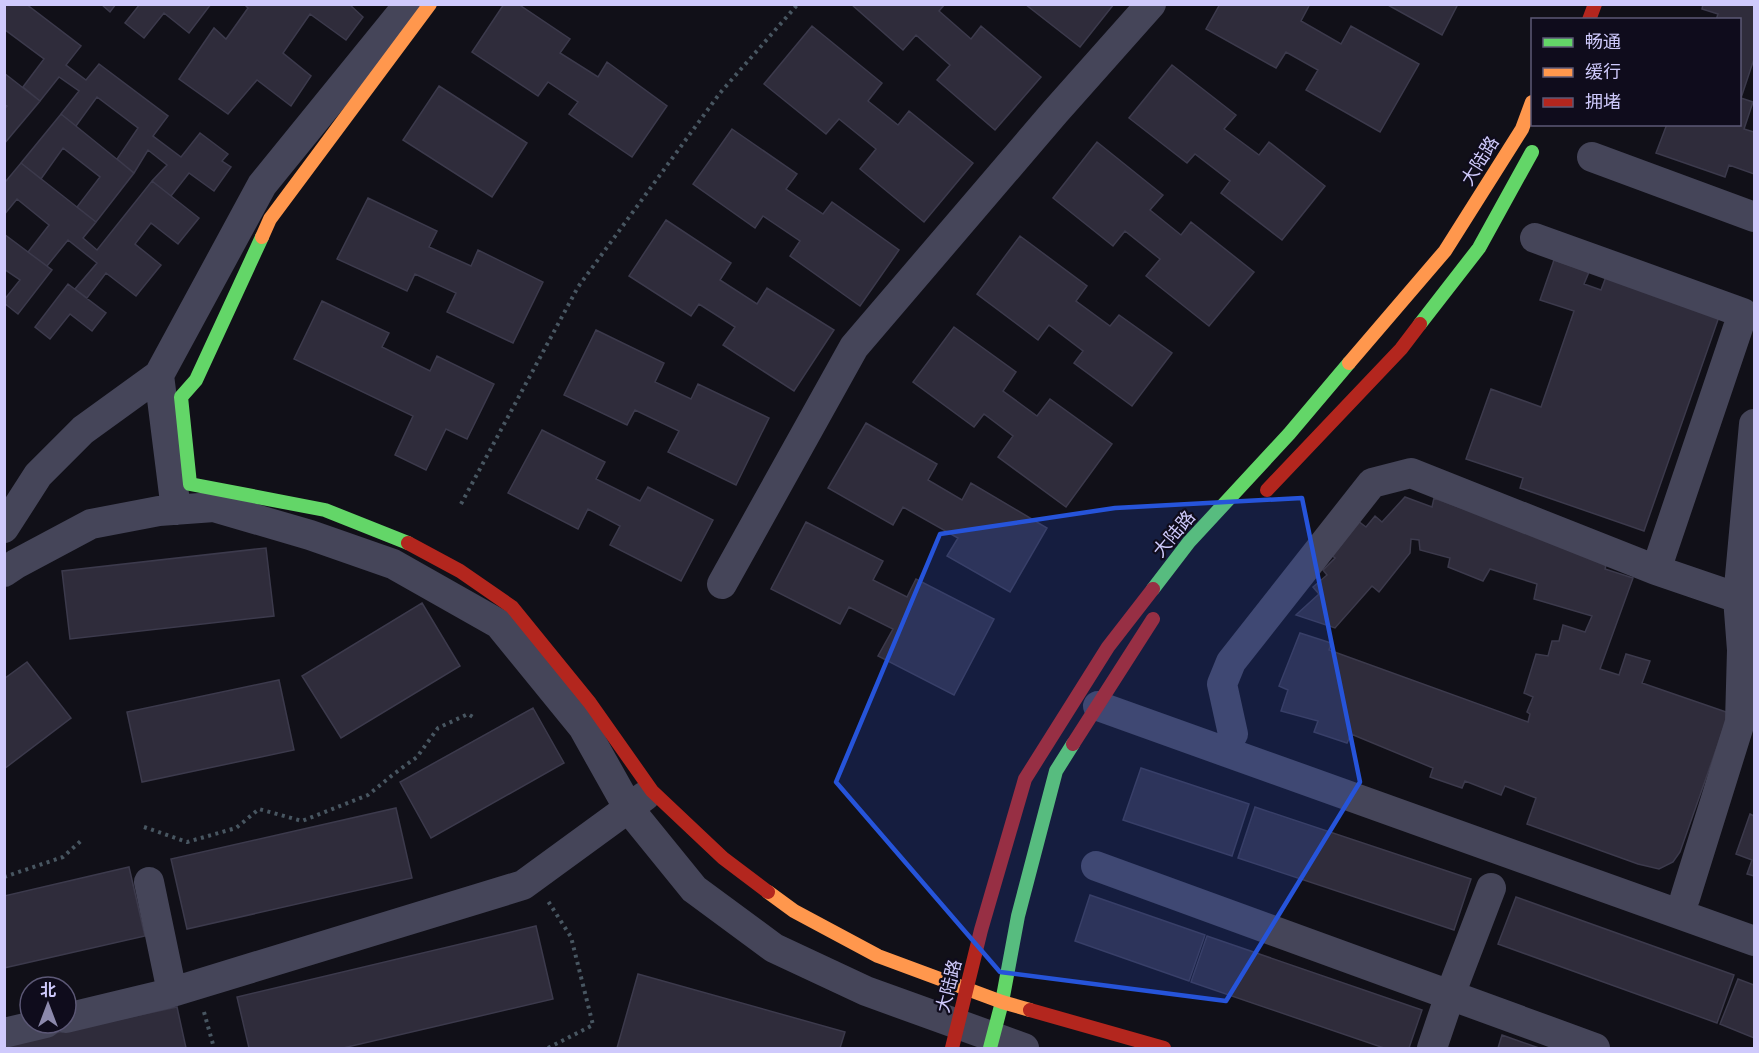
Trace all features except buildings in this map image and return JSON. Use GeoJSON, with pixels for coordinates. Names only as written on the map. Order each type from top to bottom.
{"type":"FeatureCollection","features":[{"type":"Feature","properties":{"kind":"main road"},"geometry":{"type":"LineString","coordinates":[[430,4],[270,219],[196,380],[181,397],[190,484],[325,510],[402,540],[460,571],[512,607],[590,703],[640,800],[794,911],[878,956],[966,989],[1002,1002],[1164,1048]]}},
{"type":"Feature","properties":{"kind":"main road","name":"大陆路"},"geometry":{"type":"LineString","coordinates":[[955,1036],[981,930],[1025,779],[1108,647],[1189,542],[1289,434],[1445,251],[1522,129],[1531,107]]}},
{"type":"Feature","properties":{"kind":"main road"},"geometry":{"type":"LineString","coordinates":[[1259,499],[1401,349],[1479,248],[1536,144]]}},
{"type":"Feature","properties":{"kind":"main road"},"geometry":{"type":"LineString","coordinates":[[992,1043],[1018,916],[1056,771],[1158,611]]}},
{"type":"Feature","properties":{"kind":"street"},"geometry":{"type":"LineString","coordinates":[[4,528],[38,474],[83,430],[159,375],[262,185],[409,4]]}},
{"type":"Feature","properties":{"kind":"street"},"geometry":{"type":"LineString","coordinates":[[722,584],[854,346],[1151,4]]}},
{"type":"Feature","properties":{"kind":"street"},"geometry":{"type":"LineString","coordinates":[[1592,157],[1755,217]]}},
{"type":"Feature","properties":{"kind":"street"},"geometry":{"type":"LineString","coordinates":[[1535,238],[1743,313],[1656,570]]}},
{"type":"Feature","properties":{"kind":"street"},"geometry":{"type":"LineString","coordinates":[[159,375],[176,510]]}},
{"type":"Feature","properties":{"kind":"street"},"geometry":{"type":"LineString","coordinates":[[1685,897],[1740,722],[1748,650],[1738,598],[1755,424]]}},
{"type":"Feature","properties":{"kind":"street"},"geometry":{"type":"LineString","coordinates":[[1233,734],[1222,684],[1231,662],[1372,483],[1411,473],[1656,570],[1738,598]]}},
{"type":"Feature","properties":{"kind":"street"},"geometry":{"type":"LineString","coordinates":[[4,572],[91,524],[159,511],[214,507],[310,535],[393,564],[499,624],[640,800],[694,889],[774,948],[955,1036],[1024,1048]]}},
{"type":"Feature","properties":{"kind":"street"},"geometry":{"type":"LineString","coordinates":[[1098,705],[1755,941]]}},
{"type":"Feature","properties":{"kind":"street"},"geometry":{"type":"LineString","coordinates":[[78,1015],[172,992],[523,885],[640,800]]}},
{"type":"Feature","properties":{"kind":"street"},"geometry":{"type":"LineString","coordinates":[[1096,866],[1595,1048]]}},
{"type":"Feature","properties":{"kind":"street"},"geometry":{"type":"LineString","coordinates":[[149,882],[172,992]]}},
{"type":"Feature","properties":{"kind":"street"},"geometry":{"type":"LineString","coordinates":[[1432,1048],[1491,888]]}},
{"type":"Feature","properties":{"kind":"path"},"geometry":{"type":"LineString","coordinates":[[461,504],[578,287],[720,93],[798,4]]}},
{"type":"Feature","properties":{"kind":"path"},"geometry":{"type":"LineString","coordinates":[[144,827],[187,842],[236,828],[260,809],[302,821],[368,795],[417,757],[438,728],[468,714],[473,717]]}},
{"type":"Feature","properties":{"kind":"path"},"geometry":{"type":"LineString","coordinates":[[4,877],[63,857],[83,839]]}},
{"type":"Feature","properties":{"kind":"path"},"geometry":{"type":"LineString","coordinates":[[534,878],[571,937],[593,1025],[548,1048]]}},
{"type":"Feature","properties":{"kind":"path"},"geometry":{"type":"LineString","coordinates":[[201,1002],[214,1048]]}},
{"type":"Feature","properties":{"kind":"highlighted area"},"geometry":{"type":"Polygon","coordinates":[[[1302,498],[1360,782],[1226,1001],[1000,972],[836,782],[940,534],[1115,508],[1302,498]]]}},
{"type":"Feature","properties":{"kind":"traffic: fast"},"geometry":{"type":"LineString","coordinates":[[1420,324],[1479,248],[1532,152]]}},
{"type":"Feature","properties":{"kind":"traffic: fast"},"geometry":{"type":"LineString","coordinates":[[262,237],[196,380],[181,397],[190,484],[325,510],[408,543]]}},
{"type":"Feature","properties":{"kind":"traffic: fast"},"geometry":{"type":"LineString","coordinates":[[1153,589],[1189,542],[1289,434],[1349,363]]}},
{"type":"Feature","properties":{"kind":"traffic: fast"},"geometry":{"type":"LineString","coordinates":[[990,1048],[1002,1002],[1018,916],[1056,771],[1073,744]]}},
{"type":"Feature","properties":{"kind":"traffic: slow"},"geometry":{"type":"LineString","coordinates":[[262,237],[270,219],[430,4]]}},
{"type":"Feature","properties":{"kind":"traffic: slow"},"geometry":{"type":"LineString","coordinates":[[1349,363],[1445,251],[1522,129],[1531,105]]}},
{"type":"Feature","properties":{"kind":"traffic: slow"},"geometry":{"type":"LineString","coordinates":[[768,892],[794,911],[878,956],[1002,1002],[1030,1010]]}},
{"type":"Feature","properties":{"kind":"traffic: jam"},"geometry":{"type":"LineString","coordinates":[[1590,18],[1595,4]]}},
{"type":"Feature","properties":{"kind":"traffic: jam"},"geometry":{"type":"LineString","coordinates":[[1267,490],[1401,349],[1420,324]]}},
{"type":"Feature","properties":{"kind":"traffic: jam"},"geometry":{"type":"LineString","coordinates":[[408,543],[460,571],[512,607],[590,703],[652,791],[723,858],[768,892]]}},
{"type":"Feature","properties":{"kind":"traffic: jam"},"geometry":{"type":"LineString","coordinates":[[952,1048],[981,930],[1025,779],[1108,647],[1153,589]]}},
{"type":"Feature","properties":{"kind":"traffic: jam"},"geometry":{"type":"LineString","coordinates":[[1073,744],[1153,619]]}},
{"type":"Feature","properties":{"kind":"traffic: jam"},"geometry":{"type":"LineString","coordinates":[[1030,1010],[1164,1048]]}}]}
